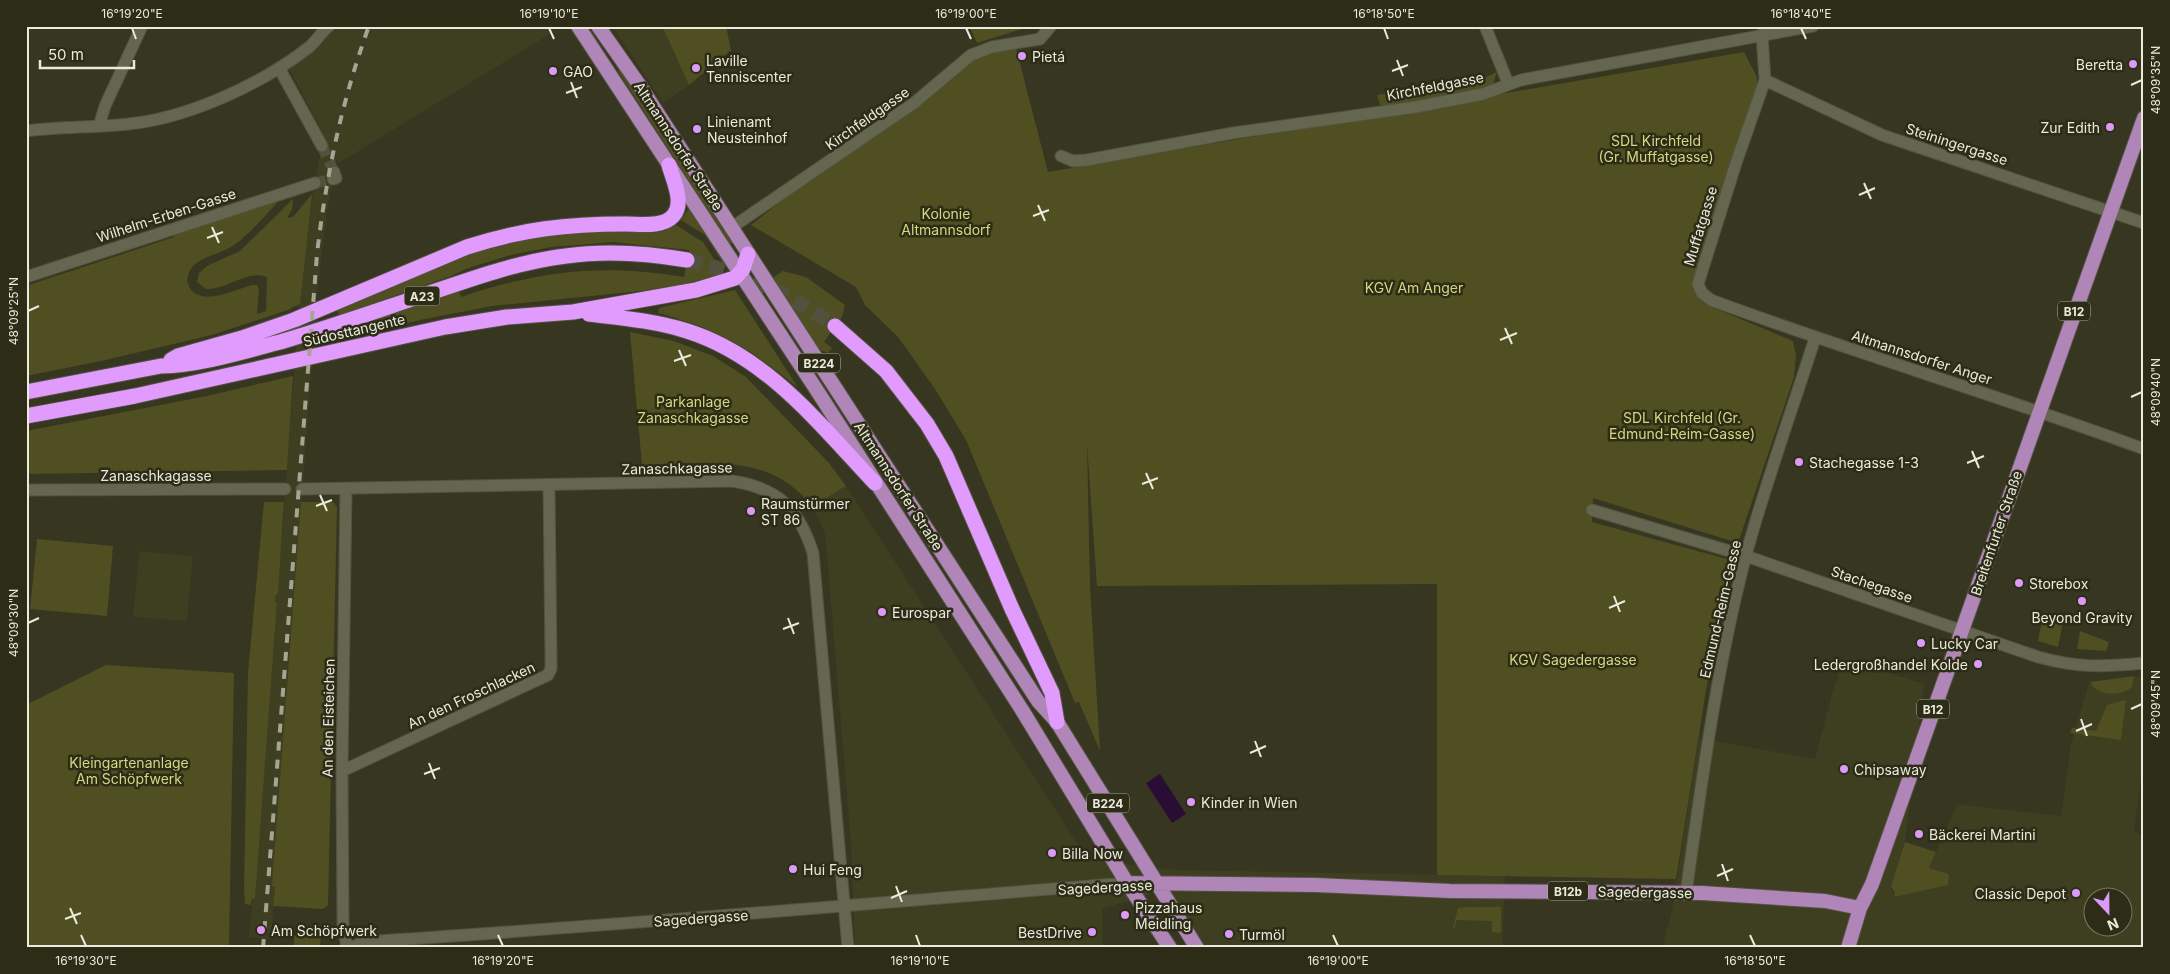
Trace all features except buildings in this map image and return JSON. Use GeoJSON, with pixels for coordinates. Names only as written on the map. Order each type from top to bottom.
{"type":"FeatureCollection","features":[{"type":"Feature","properties":{"kind":"highway"},"geometry":{"type":"LineString","coordinates":[[161,366],[178,356],[242,338],[294,320],[449,254],[492,239],[521,232],[575,224],[649,224],[665,222],[674,215],[678,202],[669,166]]}},
{"type":"Feature","properties":{"kind":"highway","name":"Südosttangente"},"geometry":{"type":"LineString","coordinates":[[26,392],[161,366],[180,365],[264,346],[352,320],[489,273],[537,261],[567,256],[606,253],[640,254],[687,260]]}},
{"type":"Feature","properties":{"kind":"highway"},"geometry":{"type":"LineString","coordinates":[[741,273],[748,254]]}},
{"type":"Feature","properties":{"kind":"highway","name":"Südosttangente"},"geometry":{"type":"LineString","coordinates":[[26,416],[135,396],[445,327],[507,317],[573,312],[670,296],[721,284],[732,280],[741,273]]}},
{"type":"Feature","properties":{"kind":"highway"},"geometry":{"type":"LineString","coordinates":[[573,312],[636,319],[667,326],[708,339],[741,356],[794,397],[875,484]]}},
{"type":"Feature","properties":{"kind":"highway"},"geometry":{"type":"LineString","coordinates":[[835,326],[886,372],[927,424],[946,456],[1012,609],[1052,693],[1057,722]]}},
{"type":"Feature","properties":{"kind":"main road","name":"Altmannsdorfer Straße"},"geometry":{"type":"LineString","coordinates":[[578,26],[741,273],[1022,710],[1127,884],[1170,948]]}},
{"type":"Feature","properties":{"kind":"main road","name":"Altmannsdorfer Straße"},"geometry":{"type":"LineString","coordinates":[[598,26],[623,61],[1038,701],[1057,722],[1197,948]]}},
{"type":"Feature","properties":{"kind":"main road","name":"Breitenfurter Straße"},"geometry":{"type":"LineString","coordinates":[[1848,948],[1860,908],[1872,884],[2144,118]]}},
{"type":"Feature","properties":{"kind":"main road","name":"Sagedergasse"},"geometry":{"type":"LineString","coordinates":[[1127,884],[1316,885],[1450,891],[1686,893],[1782,897],[1825,901],[1860,908]]}},
{"type":"Feature","properties":{"kind":"street"},"geometry":{"type":"LineString","coordinates":[[99,126],[105,106],[142,26]]}},
{"type":"Feature","properties":{"kind":"street","name":"Kirchfeldgasse"},"geometry":{"type":"LineString","coordinates":[[731,228],[914,103],[971,55],[992,47],[1040,39],[1051,26]]}},
{"type":"Feature","properties":{"kind":"street"},"geometry":{"type":"LineString","coordinates":[[1485,26],[1508,84]]}},
{"type":"Feature","properties":{"kind":"street"},"geometry":{"type":"LineString","coordinates":[[1736,26],[1739,38]]}},
{"type":"Feature","properties":{"kind":"street","name":"Kirchfeldgasse"},"geometry":{"type":"LineString","coordinates":[[1061,156],[1073,161],[1087,160],[1233,133],[1434,103],[1483,94],[1508,84],[1739,38],[1813,26]]}},
{"type":"Feature","properties":{"kind":"street"},"geometry":{"type":"LineString","coordinates":[[26,131],[140,123],[184,112],[279,68],[312,44],[325,28]]}},
{"type":"Feature","properties":{"kind":"street","name":"Muffatgasse"},"geometry":{"type":"LineString","coordinates":[[1698,284],[1733,171],[1766,80],[1762,34]]}},
{"type":"Feature","properties":{"kind":"street"},"geometry":{"type":"LineString","coordinates":[[279,68],[322,146]]}},
{"type":"Feature","properties":{"kind":"street","name":"Steiningergasse"},"geometry":{"type":"LineString","coordinates":[[1766,80],[1882,135],[2144,223]]}},
{"type":"Feature","properties":{"kind":"street","name":"Wilhelm-Erben-Gasse"},"geometry":{"type":"LineString","coordinates":[[26,277],[315,183]]}},
{"type":"Feature","properties":{"kind":"street","name":"Altmannsdorfer Anger"},"geometry":{"type":"LineString","coordinates":[[1698,284],[1702,292],[1712,300],[1815,338],[2039,410],[2144,450]]}},
{"type":"Feature","properties":{"kind":"street","name":"Edmund-Reim-Gasse"},"geometry":{"type":"LineString","coordinates":[[1686,893],[1702,775],[1719,679],[1746,556],[1786,421],[1815,338]]}},
{"type":"Feature","properties":{"kind":"street","name":"Zanaschkagasse"},"geometry":{"type":"LineString","coordinates":[[302,489],[732,482],[750,484],[767,490],[782,500],[795,512],[805,529],[813,553],[848,948]]}},
{"type":"Feature","properties":{"kind":"street","name":"An den Froschlacken"},"geometry":{"type":"LineString","coordinates":[[342,771],[548,675],[551,669],[549,485]]}},
{"type":"Feature","properties":{"kind":"street","name":"An den Eisteichen"},"geometry":{"type":"LineString","coordinates":[[346,489],[342,771],[343,924],[347,948]]}},
{"type":"Feature","properties":{"kind":"street","name":"Zanaschkagasse"},"geometry":{"type":"LineString","coordinates":[[26,490],[285,490]]}},
{"type":"Feature","properties":{"kind":"street","name":"Stachegasse"},"geometry":{"type":"LineString","coordinates":[[1592,510],[1746,556],[1961,631],[2066,664],[2101,668],[2144,663]]}},
{"type":"Feature","properties":{"kind":"street","name":"Sagedergasse"},"geometry":{"type":"LineString","coordinates":[[352,948],[362,942],[1127,884]]}},
{"type":"Feature","properties":{"kind":"shaded area"},"geometry":{"type":"Polygon","coordinates":[[[328,26],[546,26],[550,34],[339,163],[337,159],[327,211],[317,294],[273,886],[275,886],[271,939],[249,937],[260,829],[277,603],[275,603],[276,594],[278,593],[301,277],[312,198],[324,135],[287,65],[328,26]]]}},
{"type":"Feature","properties":{"kind":"shaded area"},"geometry":{"type":"Polygon","coordinates":[[[612,26],[662,26],[689,85],[663,103],[612,26]]]}},
{"type":"Feature","properties":{"kind":"shaded area"},"geometry":{"type":"Polygon","coordinates":[[[846,486],[1088,860],[1176,870],[1505,876],[1502,948],[1190,948],[1154,893],[1102,909],[1103,948],[855,948],[851,844],[825,532],[812,507],[846,486]]]}},
{"type":"Feature","properties":{"kind":"shaded area"},"geometry":{"type":"Polygon","coordinates":[[[139,551],[193,556],[187,621],[133,617],[139,551]]]}},
{"type":"Feature","properties":{"kind":"shaded area"},"geometry":{"type":"Polygon","coordinates":[[[1844,658],[1924,684],[1905,842],[1891,886],[1894,896],[1949,874],[1929,868],[1957,804],[2061,816],[2071,744],[2089,683],[2144,676],[2144,757],[2134,831],[2144,836],[2144,948],[1662,948],[1672,910],[1699,738],[1815,759],[1832,694],[1844,658]]]}},
{"type":"Feature","properties":{"kind":"shaded area"},"geometry":{"type":"Polygon","coordinates":[[[1160,774],[1186,814],[1172,823],[1146,783],[1160,774]]]}},
{"type":"Feature","properties":{"kind":"green space","name":"Laville Tenniscenter"},"geometry":{"type":"Polygon","coordinates":[[[662,26],[726,26],[731,50],[689,85],[662,26]]]}},
{"type":"Feature","properties":{"kind":"green space"},"geometry":{"type":"Polygon","coordinates":[[[969,26],[1032,26],[977,43],[969,26]]]}},
{"type":"Feature","properties":{"kind":"green space"},"geometry":{"type":"Polygon","coordinates":[[[1016,48],[1048,172],[1744,52],[1757,77],[1758,88],[1697,295],[1705,304],[1793,341],[1796,356],[1794,377],[1738,543],[1593,498],[1592,522],[1734,561],[1707,684],[1676,879],[1437,875],[1437,584],[1097,586],[1087,444],[1090,586],[1100,751],[1079,702],[1075,703],[966,440],[935,389],[898,337],[865,305],[856,287],[751,225],[790,194],[927,100],[973,58],[986,53],[1016,48]]]}},
{"type":"Feature","properties":{"kind":"green space"},"geometry":{"type":"Polygon","coordinates":[[[619,68],[733,243],[730,244],[618,71],[619,68]]]}},
{"type":"Feature","properties":{"kind":"green space"},"geometry":{"type":"Polygon","coordinates":[[[1497,72],[1493,85],[1487,90],[1381,109],[1377,95],[1449,82],[1457,84],[1460,79],[1477,76],[1482,79],[1497,72]]]}},
{"type":"Feature","properties":{"kind":"green space"},"geometry":{"type":"Polygon","coordinates":[[[312,194],[300,304],[291,309],[212,335],[26,376],[26,286],[174,237],[174,235],[242,209],[257,209],[281,198],[237,243],[197,263],[189,272],[187,282],[193,291],[208,297],[257,285],[259,289],[257,314],[266,311],[267,277],[252,276],[206,289],[197,282],[199,273],[207,266],[240,251],[293,199],[292,209],[287,218],[293,217],[312,194]]]}},
{"type":"Feature","properties":{"kind":"green space"},"geometry":{"type":"Polygon","coordinates":[[[690,207],[729,266],[725,266],[705,235],[681,220],[690,207]]]}},
{"type":"Feature","properties":{"kind":"green space"},"geometry":{"type":"Polygon","coordinates":[[[676,225],[703,242],[724,274],[670,288],[492,306],[420,320],[318,344],[317,339],[459,291],[461,297],[517,281],[571,272],[598,270],[654,273],[684,277],[689,250],[613,242],[551,247],[511,255],[468,268],[451,276],[342,314],[339,314],[337,311],[449,261],[490,246],[546,234],[622,231],[653,233],[665,231],[676,225]]]}},
{"type":"Feature","properties":{"kind":"green space"},"geometry":{"type":"Polygon","coordinates":[[[783,271],[806,277],[845,305],[842,317],[824,342],[832,348],[828,353],[817,349],[772,278],[783,271]]]}},
{"type":"Feature","properties":{"kind":"green space"},"geometry":{"type":"Polygon","coordinates":[[[735,290],[797,387],[764,361],[732,341],[698,326],[658,313],[659,308],[735,290]]]}},
{"type":"Feature","properties":{"kind":"green space","name":"Parkanlage Zanaschkagasse"},"geometry":{"type":"Polygon","coordinates":[[[630,332],[674,341],[713,356],[746,377],[829,463],[846,486],[812,507],[795,489],[777,477],[756,469],[712,463],[642,465],[630,332]]]}},
{"type":"Feature","properties":{"kind":"green space"},"geometry":{"type":"Polygon","coordinates":[[[293,376],[287,470],[26,474],[26,431],[207,396],[293,376]]]}},
{"type":"Feature","properties":{"kind":"green space"},"geometry":{"type":"Polygon","coordinates":[[[264,502],[284,502],[278,594],[276,594],[275,602],[277,603],[255,898],[252,899],[251,905],[245,904],[244,890],[248,672],[264,502]]]}},
{"type":"Feature","properties":{"kind":"green space"},"geometry":{"type":"Polygon","coordinates":[[[301,502],[333,502],[337,507],[328,905],[323,909],[273,906],[275,887],[272,886],[301,502]]]}},
{"type":"Feature","properties":{"kind":"green space"},"geometry":{"type":"Polygon","coordinates":[[[37,539],[113,546],[107,616],[30,609],[37,539]]]}},
{"type":"Feature","properties":{"kind":"green space"},"geometry":{"type":"Polygon","coordinates":[[[2043,616],[2063,622],[2058,647],[2038,641],[2043,616]]]}},
{"type":"Feature","properties":{"kind":"green space"},"geometry":{"type":"Polygon","coordinates":[[[2080,631],[2109,642],[2106,651],[2077,649],[2080,631]]]}},
{"type":"Feature","properties":{"kind":"green space","name":"Kleingartenanlage Am Schöpfwerk"},"geometry":{"type":"Polygon","coordinates":[[[106,665],[234,673],[229,946],[233,948],[26,948],[26,705],[106,665]]]}},
{"type":"Feature","properties":{"kind":"green space"},"geometry":{"type":"Polygon","coordinates":[[[2134,676],[2132,687],[2116,694],[2098,690],[2090,682],[2134,676]]]}},
{"type":"Feature","properties":{"kind":"green space"},"geometry":{"type":"Polygon","coordinates":[[[2126,700],[2121,740],[2070,733],[2072,728],[2096,731],[2107,705],[2126,700]]]}},
{"type":"Feature","properties":{"kind":"green space"},"geometry":{"type":"Polygon","coordinates":[[[1905,842],[1936,852],[1929,868],[1949,874],[1948,885],[1894,897],[1895,893],[1891,886],[1905,842]]]}},
{"type":"Feature","properties":{"kind":"green space"},"geometry":{"type":"Polygon","coordinates":[[[1501,907],[1501,933],[1492,932],[1492,921],[1456,920],[1455,928],[1453,928],[1458,908],[1501,907]]]}},
{"type":"Feature","properties":{"kind":"green space"},"geometry":{"type":"Polygon","coordinates":[[[294,935],[321,936],[320,948],[294,948],[294,935]]]}},
{"type":"Feature","properties":{"kind":"tunnel"},"geometry":{"type":"LineString","coordinates":[[322,146],[334,172]]}},
{"type":"Feature","properties":{"kind":"tunnel"},"geometry":{"type":"LineString","coordinates":[[315,183],[333,179]]}},
{"type":"Feature","properties":{"kind":"tunnel"},"geometry":{"type":"LineString","coordinates":[[687,260],[747,278],[799,303],[835,326]]}},
{"type":"Feature","properties":{"kind":"railway"},"geometry":{"type":"LineString","coordinates":[[263,948],[317,254],[336,138],[359,54],[369,26]]}},
{"type":"Feature","properties":{"kind":"place","name":"Pietá"},"geometry":{"type":"Point","coordinates":[1022,56]}},
{"type":"Feature","properties":{"kind":"place","name":"Beretta"},"geometry":{"type":"Point","coordinates":[2133,64]}},
{"type":"Feature","properties":{"kind":"place","name":"Laville Tenniscenter"},"geometry":{"type":"Point","coordinates":[696,68]}},
{"type":"Feature","properties":{"kind":"place","name":"GAO"},"geometry":{"type":"Point","coordinates":[553,71]}},
{"type":"Feature","properties":{"kind":"place","name":"Zur Edith"},"geometry":{"type":"Point","coordinates":[2110,127]}},
{"type":"Feature","properties":{"kind":"place","name":"Linienamt Neusteinhof"},"geometry":{"type":"Point","coordinates":[697,129]}},
{"type":"Feature","properties":{"kind":"place","name":"Stachegasse 1-3"},"geometry":{"type":"Point","coordinates":[1799,462]}},
{"type":"Feature","properties":{"kind":"place","name":"Raumstürmer ST 86"},"geometry":{"type":"Point","coordinates":[751,511]}},
{"type":"Feature","properties":{"kind":"place","name":"Storebox"},"geometry":{"type":"Point","coordinates":[2019,583]}},
{"type":"Feature","properties":{"kind":"place","name":"Beyond Gravity"},"geometry":{"type":"Point","coordinates":[2082,601]}},
{"type":"Feature","properties":{"kind":"place","name":"Eurospar"},"geometry":{"type":"Point","coordinates":[882,612]}},
{"type":"Feature","properties":{"kind":"place","name":"Lucky Car"},"geometry":{"type":"Point","coordinates":[1921,643]}},
{"type":"Feature","properties":{"kind":"place","name":"Ledergroßhandel Kolde"},"geometry":{"type":"Point","coordinates":[1978,664]}},
{"type":"Feature","properties":{"kind":"place","name":"Chipsaway"},"geometry":{"type":"Point","coordinates":[1844,769]}},
{"type":"Feature","properties":{"kind":"place","name":"Kinder in Wien"},"geometry":{"type":"Point","coordinates":[1191,802]}},
{"type":"Feature","properties":{"kind":"place","name":"Bäckerei Martini"},"geometry":{"type":"Point","coordinates":[1919,834]}},
{"type":"Feature","properties":{"kind":"place","name":"Billa Now"},"geometry":{"type":"Point","coordinates":[1052,853]}},
{"type":"Feature","properties":{"kind":"place","name":"Hui Feng"},"geometry":{"type":"Point","coordinates":[793,869]}},
{"type":"Feature","properties":{"kind":"place","name":"Classic Depot"},"geometry":{"type":"Point","coordinates":[2076,893]}},
{"type":"Feature","properties":{"kind":"place","name":"Pizzahaus Meidling"},"geometry":{"type":"Point","coordinates":[1125,915]}},
{"type":"Feature","properties":{"kind":"place","name":"Am Schöpfwerk"},"geometry":{"type":"Point","coordinates":[261,930]}},
{"type":"Feature","properties":{"kind":"place","name":"BestDrive"},"geometry":{"type":"Point","coordinates":[1092,932]}},
{"type":"Feature","properties":{"kind":"place","name":"Turmöl"},"geometry":{"type":"Point","coordinates":[1229,934]}},
{"type":"Feature","properties":{"kind":"park label","name":"SDL Kirchfeld (Gr. Muffatgasse)"},"geometry":{"type":"Point","coordinates":[1656,148]}},
{"type":"Feature","properties":{"kind":"park label","name":"Kolonie Altmannsdorf"},"geometry":{"type":"Point","coordinates":[946,222]}},
{"type":"Feature","properties":{"kind":"park label","name":"KGV Am Anger"},"geometry":{"type":"Point","coordinates":[1414,287]}},
{"type":"Feature","properties":{"kind":"park label","name":"SDL Kirchfeld (Gr. Edmund-Reim-Gasse)"},"geometry":{"type":"Point","coordinates":[1682,426]}},
{"type":"Feature","properties":{"kind":"park label","name":"KGV Sagedergasse"},"geometry":{"type":"Point","coordinates":[1573,659]}}]}
